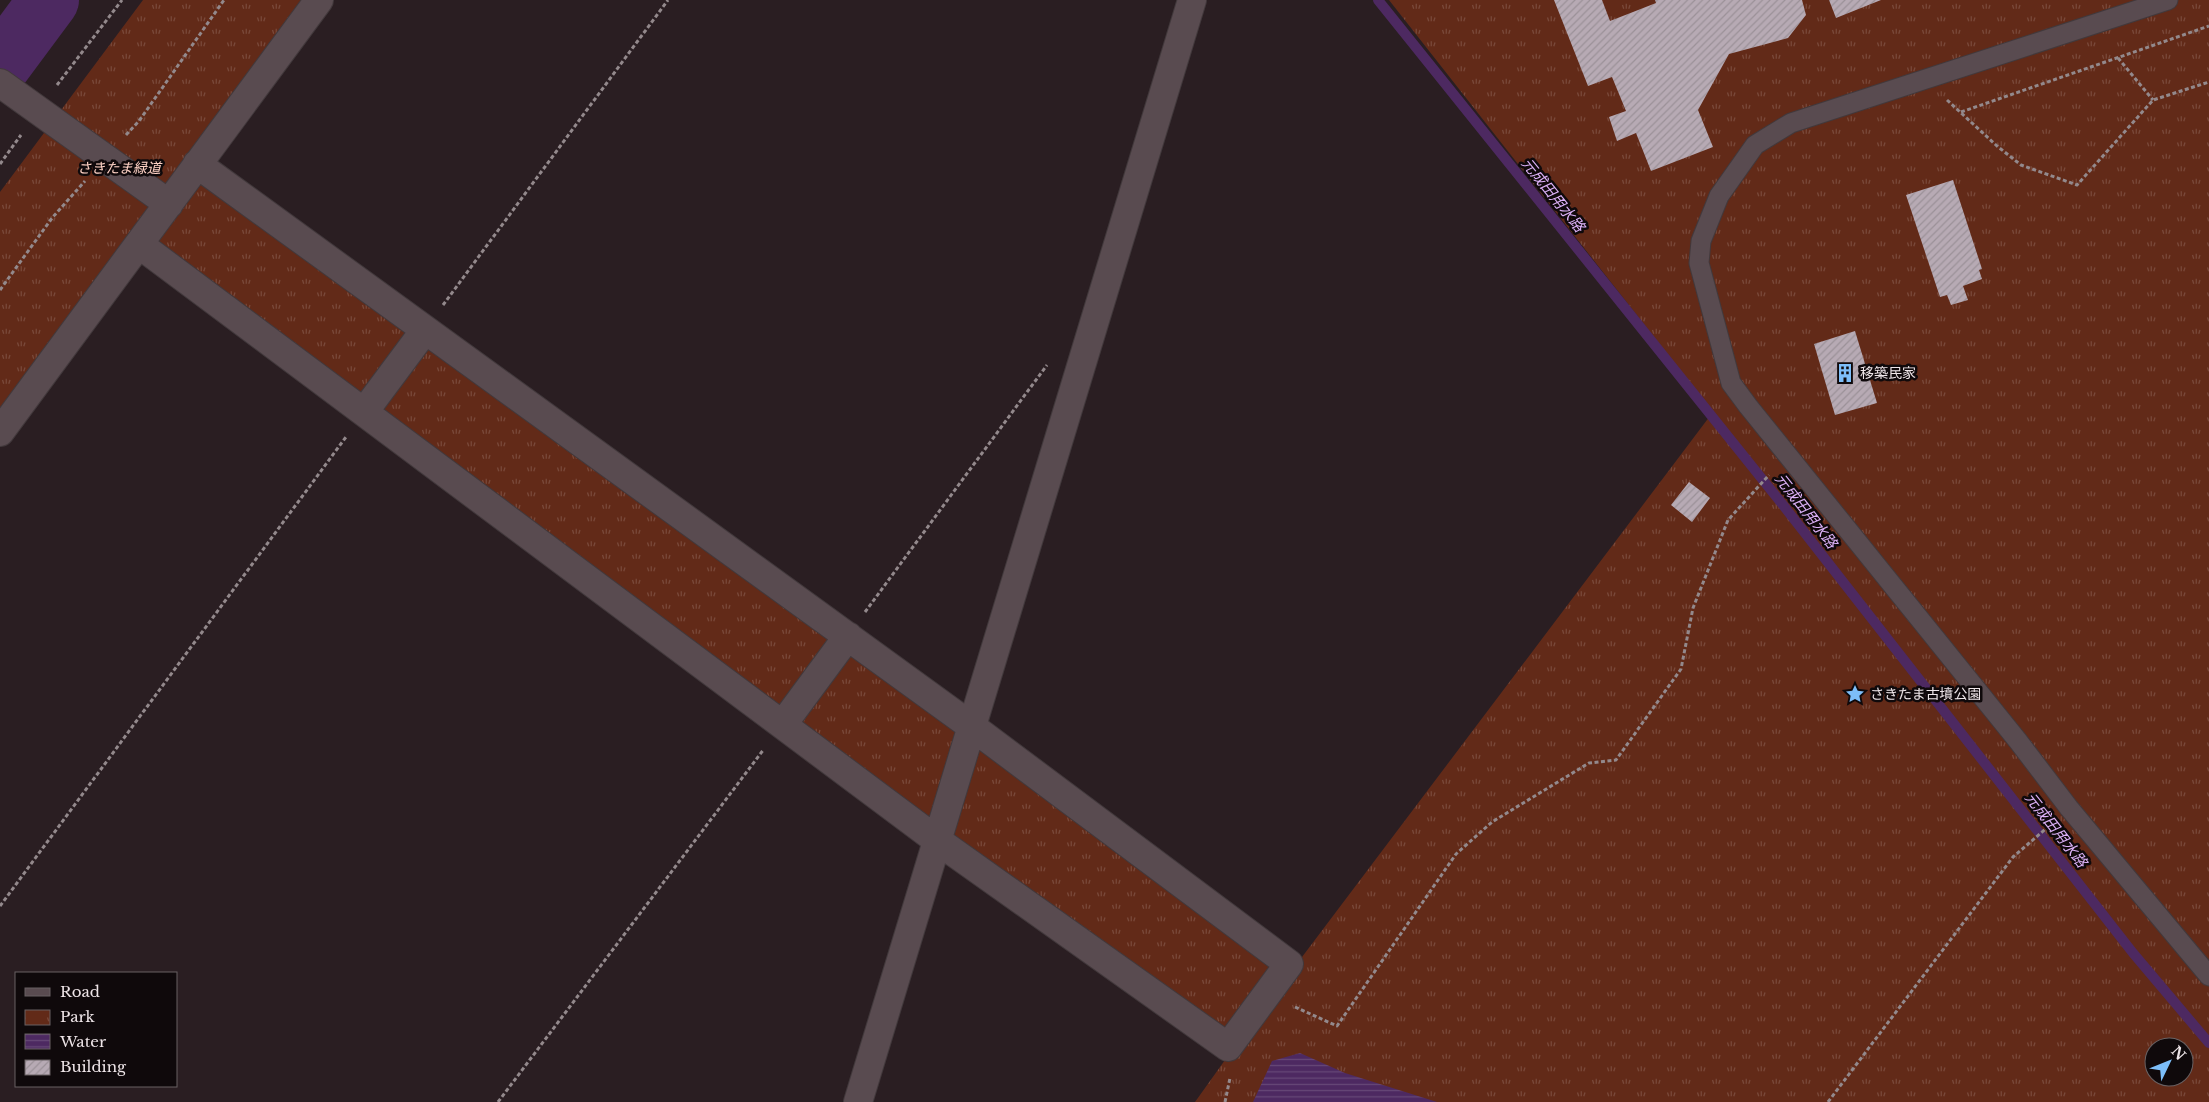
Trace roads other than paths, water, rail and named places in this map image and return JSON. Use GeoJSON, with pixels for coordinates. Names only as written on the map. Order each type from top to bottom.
{"type":"FeatureCollection","features":[{"type":"Feature","properties":{"kind":"street"},"geometry":{"type":"LineString","coordinates":[[0,432],[140,245],[197,164],[319,0]]}},
{"type":"Feature","properties":{"kind":"street"},"geometry":{"type":"LineString","coordinates":[[858,1102],[1192,0]]}},
{"type":"Feature","properties":{"kind":"street"},"geometry":{"type":"LineString","coordinates":[[0,83],[169,204]]}},
{"type":"Feature","properties":{"kind":"street"},"geometry":{"type":"LineString","coordinates":[[140,245],[938,841],[1228,1047],[1289,964],[971,726],[197,164]]}},
{"type":"Feature","properties":{"kind":"street"},"geometry":{"type":"LineString","coordinates":[[364,412],[425,330]]}},
{"type":"Feature","properties":{"kind":"street"},"geometry":{"type":"LineString","coordinates":[[783,724],[848,636]]}},
{"type":"Feature","properties":{"kind":"lane"},"geometry":{"type":"LineString","coordinates":[[2168,0],[1791,123],[1755,146],[1719,196],[1700,241],[1699,263],[1731,383],[1792,463],[2018,741],[2069,808],[2209,976]]}},
{"type":"Feature","properties":{"kind":"water"},"geometry":{"type":"Polygon","coordinates":[[[1300,1053],[1345,1073],[1437,1102],[1253,1102],[1272,1061],[1300,1053]]]}},
{"type":"Feature","properties":{"kind":"waterway"},"geometry":{"type":"LineString","coordinates":[[0,66],[49,0]]}},
{"type":"Feature","properties":{"kind":"waterway","name":"元成田用水路"},"geometry":{"type":"LineString","coordinates":[[1378,0],[1783,505],[2133,953],[2209,1043]]}},
{"type":"Feature","properties":{"kind":"place","name":"移築民家"},"geometry":{"type":"Point","coordinates":[1845,373]}},
{"type":"Feature","properties":{"kind":"place","name":"さきたま古墳公園"},"geometry":{"type":"Point","coordinates":[1855,694]}},
{"type":"Feature","properties":{"kind":"park label","name":"さきたま緑道"},"geometry":{"type":"Point","coordinates":[119,168]}}]}
